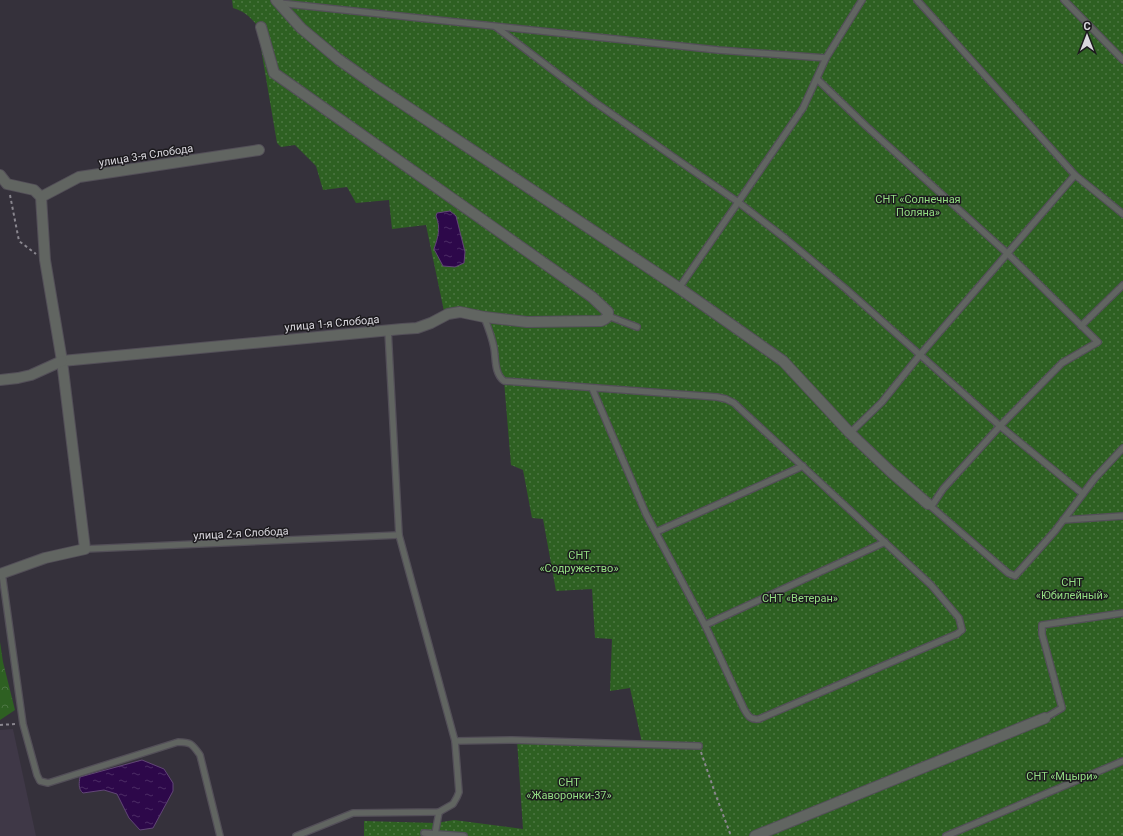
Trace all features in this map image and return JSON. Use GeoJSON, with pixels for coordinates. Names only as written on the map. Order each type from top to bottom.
{"type":"FeatureCollection","features":[{"type":"Feature","properties":{"kind":"street"},"geometry":{"type":"LineString","coordinates":[[277,2],[302,28],[338,59],[376,86],[679,288],[784,361],[850,433],[891,472],[928,504]]}},
{"type":"Feature","properties":{"kind":"street"},"geometry":{"type":"LineString","coordinates":[[261,27],[274,73],[592,297],[608,312],[605,319]]}},
{"type":"Feature","properties":{"kind":"street","name":"улица 3-я Слобода"},"geometry":{"type":"LineString","coordinates":[[41,197],[78,177],[259,150]]}},
{"type":"Feature","properties":{"kind":"street"},"geometry":{"type":"LineString","coordinates":[[0,175],[7,184],[34,190],[41,197],[45,260],[62,361],[85,549],[45,558],[1,574]]}},
{"type":"Feature","properties":{"kind":"street","name":"улица 1-я Слобода"},"geometry":{"type":"LineString","coordinates":[[0,380],[31,375],[62,361],[417,328],[431,323],[448,314],[460,312],[484,317],[527,322],[605,319]]}},
{"type":"Feature","properties":{"kind":"street"},"geometry":{"type":"LineString","coordinates":[[755,836],[869,788],[910,774],[1045,718]]}},
{"type":"Feature","properties":{"kind":"lane"},"geometry":{"type":"LineString","coordinates":[[679,288],[803,108],[826,58],[862,0]]}},
{"type":"Feature","properties":{"kind":"lane"},"geometry":{"type":"LineString","coordinates":[[917,0],[1075,175],[1123,214]]}},
{"type":"Feature","properties":{"kind":"lane"},"geometry":{"type":"LineString","coordinates":[[1064,0],[1123,60]]}},
{"type":"Feature","properties":{"kind":"lane"},"geometry":{"type":"LineString","coordinates":[[277,2],[718,50],[826,58]]}},
{"type":"Feature","properties":{"kind":"lane"},"geometry":{"type":"LineString","coordinates":[[496,27],[596,103],[738,202],[786,239],[846,289],[919,356],[1000,426],[1083,494]]}},
{"type":"Feature","properties":{"kind":"lane"},"geometry":{"type":"LineString","coordinates":[[817,79],[866,126],[1008,254],[1098,342],[1062,363],[1000,426],[943,489],[933,504],[928,504]]}},
{"type":"Feature","properties":{"kind":"lane"},"geometry":{"type":"LineString","coordinates":[[850,433],[882,402],[919,356],[1075,175]]}},
{"type":"Feature","properties":{"kind":"lane"},"geometry":{"type":"LineString","coordinates":[[1081,326],[1123,285]]}},
{"type":"Feature","properties":{"kind":"lane"},"geometry":{"type":"LineString","coordinates":[[484,317],[494,348],[497,370],[500,378],[504,381],[592,388],[726,399],[734,403],[931,585],[959,618],[962,630],[957,634],[759,720],[754,720],[748,717],[705,625],[646,514],[592,388]]}},
{"type":"Feature","properties":{"kind":"lane"},"geometry":{"type":"LineString","coordinates":[[605,319],[637,327]]}},
{"type":"Feature","properties":{"kind":"lane"},"geometry":{"type":"LineString","coordinates":[[296,836],[353,813],[439,812],[453,804],[459,792],[455,741],[399,535],[388,330]]}},
{"type":"Feature","properties":{"kind":"lane"},"geometry":{"type":"LineString","coordinates":[[928,504],[1008,573],[1015,576],[1055,531],[1095,478],[1123,448]]}},
{"type":"Feature","properties":{"kind":"lane"},"geometry":{"type":"LineString","coordinates":[[656,532],[803,466]]}},
{"type":"Feature","properties":{"kind":"lane"},"geometry":{"type":"LineString","coordinates":[[1063,520],[1123,516]]}},
{"type":"Feature","properties":{"kind":"lane","name":"улица 2-я Слобода"},"geometry":{"type":"LineString","coordinates":[[85,549],[399,535]]}},
{"type":"Feature","properties":{"kind":"lane"},"geometry":{"type":"LineString","coordinates":[[705,625],[885,542]]}},
{"type":"Feature","properties":{"kind":"lane"},"geometry":{"type":"LineString","coordinates":[[1,574],[23,724],[40,781],[48,783],[178,742],[188,742],[200,755],[220,836]]}},
{"type":"Feature","properties":{"kind":"lane"},"geometry":{"type":"LineString","coordinates":[[1045,718],[1062,708],[1042,634],[1042,625],[1123,613]]}},
{"type":"Feature","properties":{"kind":"lane"},"geometry":{"type":"LineString","coordinates":[[455,741],[513,740],[699,746]]}},
{"type":"Feature","properties":{"kind":"lane"},"geometry":{"type":"LineString","coordinates":[[946,836],[1123,761]]}},
{"type":"Feature","properties":{"kind":"lane"},"geometry":{"type":"LineString","coordinates":[[434,834],[439,812]]}},
{"type":"Feature","properties":{"kind":"lane"},"geometry":{"type":"LineString","coordinates":[[424,833],[464,836]]}},
{"type":"Feature","properties":{"kind":"path"},"geometry":{"type":"LineString","coordinates":[[7,184],[19,241],[32,253],[45,260]]}},
{"type":"Feature","properties":{"kind":"path"},"geometry":{"type":"LineString","coordinates":[[0,725],[23,724]]}},
{"type":"Feature","properties":{"kind":"path"},"geometry":{"type":"LineString","coordinates":[[699,746],[714,793],[731,836]]}},
{"type":"Feature","properties":{"kind":"shaded area"},"geometry":{"type":"Polygon","coordinates":[[[13,729],[36,836],[0,836],[0,730],[13,729]]]}},
{"type":"Feature","properties":{"kind":"green space"},"geometry":{"type":"Polygon","coordinates":[[[232,0],[1123,0],[1123,836],[364,836],[364,821],[436,823],[454,820],[523,829],[517,740],[642,743],[630,688],[610,691],[612,639],[595,638],[592,589],[556,591],[543,519],[532,518],[523,470],[511,465],[504,381],[500,378],[485,317],[445,316],[426,225],[392,229],[389,200],[356,203],[347,187],[323,190],[316,166],[295,145],[281,147],[277,143],[257,25],[252,19],[233,8],[232,0]]]}},
{"type":"Feature","properties":{"kind":"green space"},"geometry":{"type":"Polygon","coordinates":[[[0,642],[3,662],[15,710],[0,720],[0,642]]]}},
{"type":"Feature","properties":{"kind":"water"},"geometry":{"type":"Polygon","coordinates":[[[450,211],[456,216],[465,252],[464,263],[455,267],[443,266],[434,249],[438,232],[437,213],[450,211]]]}},
{"type":"Feature","properties":{"kind":"water"},"geometry":{"type":"Polygon","coordinates":[[[142,760],[164,769],[173,783],[173,791],[153,828],[140,830],[129,818],[117,794],[104,790],[83,793],[80,790],[79,784],[80,777],[142,760]]]}},
{"type":"Feature","properties":{"kind":"park label","name":"СНТ «Солнечная Поляна»"},"geometry":{"type":"Point","coordinates":[918,205]}},
{"type":"Feature","properties":{"kind":"park label","name":"СНТ «Содружество»"},"geometry":{"type":"Point","coordinates":[579,561]}},
{"type":"Feature","properties":{"kind":"park label","name":"СНТ «Юбилейный»"},"geometry":{"type":"Point","coordinates":[1072,588]}},
{"type":"Feature","properties":{"kind":"park label","name":"СНТ «Ветеран»"},"geometry":{"type":"Point","coordinates":[800,598]}},
{"type":"Feature","properties":{"kind":"park label","name":"СНТ «Мцыри»"},"geometry":{"type":"Point","coordinates":[1062,776]}},
{"type":"Feature","properties":{"kind":"park label","name":"СНТ «Жаворонки-37»"},"geometry":{"type":"Point","coordinates":[569,788]}}]}
